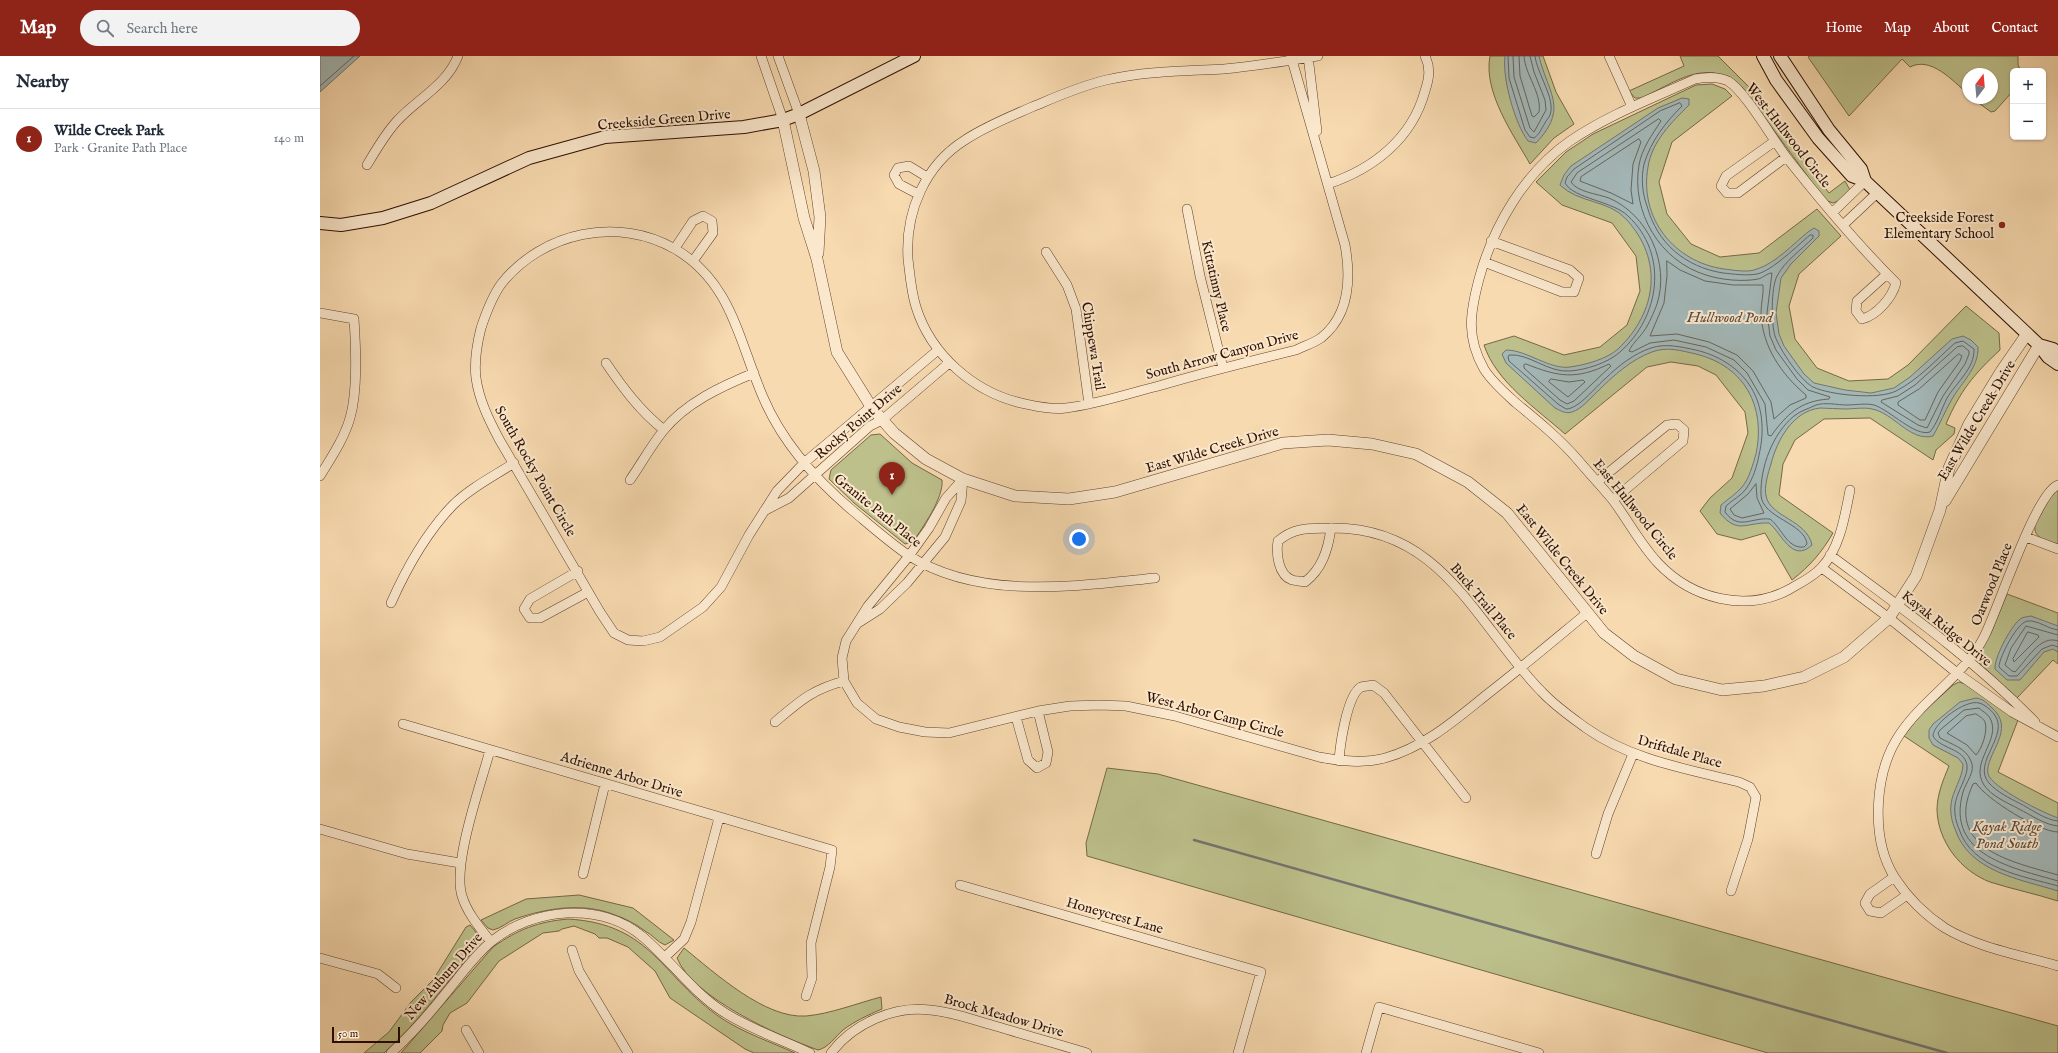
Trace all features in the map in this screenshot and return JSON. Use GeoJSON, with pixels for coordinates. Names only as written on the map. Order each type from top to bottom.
{"type":"FeatureCollection","features":[{"type":"Feature","properties":{"kind":"main road","name":"Creekside Green Drive"},"geometry":{"type":"LineString","coordinates":[[320,223],[341,225],[383,218],[431,203],[529,158],[605,138],[744,127],[783,120],[799,114],[914,56]]}},
{"type":"Feature","properties":{"kind":"main road"},"geometry":{"type":"LineString","coordinates":[[1763,56],[1776,80],[1818,138],[1852,176],[1865,181]]}},
{"type":"Feature","properties":{"kind":"main road"},"geometry":{"type":"LineString","coordinates":[[1780,56],[1829,130],[1862,170],[1865,181],[1876,194],[2058,364]]}},
{"type":"Feature","properties":{"kind":"main road"},"geometry":{"type":"LineString","coordinates":[[2039,345],[2053,349],[2058,353]]}},
{"type":"Feature","properties":{"kind":"street"},"geometry":{"type":"LineString","coordinates":[[368,165],[385,135],[397,120],[444,77],[458,56]]}},
{"type":"Feature","properties":{"kind":"street"},"geometry":{"type":"LineString","coordinates":[[761,56],[783,120],[804,218],[817,259]]}},
{"type":"Feature","properties":{"kind":"street"},"geometry":{"type":"LineString","coordinates":[[778,56],[799,114],[814,171],[819,210],[817,259]]}},
{"type":"Feature","properties":{"kind":"street","name":"South Arrow Canyon Drive"},"geometry":{"type":"LineString","coordinates":[[1292,58],[1345,245],[1349,270],[1347,293],[1338,318],[1321,338],[1296,350],[1089,404],[1064,408],[1037,406],[1011,400],[987,391],[949,363],[938,350],[916,309],[911,284],[907,245],[918,194],[927,177],[946,155],[986,127],[1077,88],[1107,79],[1144,74],[1262,65],[1292,58],[1311,56],[1320,156]]}},
{"type":"Feature","properties":{"kind":"street"},"geometry":{"type":"LineString","coordinates":[[1328,184],[1348,178],[1368,167],[1403,135],[1416,115],[1427,84],[1428,62],[1425,56]]}},
{"type":"Feature","properties":{"kind":"street"},"geometry":{"type":"LineString","coordinates":[[1608,56],[1632,107]]}},
{"type":"Feature","properties":{"kind":"street","name":"West Hullwood Circle"},"geometry":{"type":"LineString","coordinates":[[1475,350],[1470,329],[1473,304],[1484,262],[1504,216],[1542,165],[1568,142],[1632,107],[1695,79],[1712,77],[1727,81],[1740,92],[1786,158],[1832,213],[1896,283],[1893,293],[1871,317],[1862,319],[1856,311],[1857,301],[1887,274]]}},
{"type":"Feature","properties":{"kind":"street"},"geometry":{"type":"LineString","coordinates":[[1775,141],[1726,176],[1721,186],[1727,193],[1738,193],[1786,158]]}},
{"type":"Feature","properties":{"kind":"street"},"geometry":{"type":"LineString","coordinates":[[918,194],[899,184],[894,175],[896,171],[898,168],[909,166],[927,177]]}},
{"type":"Feature","properties":{"kind":"street"},"geometry":{"type":"LineString","coordinates":[[1832,213],[1865,181]]}},
{"type":"Feature","properties":{"kind":"street"},"geometry":{"type":"LineString","coordinates":[[1843,225],[1876,194]]}},
{"type":"Feature","properties":{"kind":"street","name":"Kittatinny Place"},"geometry":{"type":"LineString","coordinates":[[1187,209],[1200,276],[1223,368]]}},
{"type":"Feature","properties":{"kind":"street"},"geometry":{"type":"LineString","coordinates":[[675,248],[693,221],[703,216],[712,221],[712,233],[693,261]]}},
{"type":"Feature","properties":{"kind":"street","name":"South Rocky Point Circle"},"geometry":{"type":"LineString","coordinates":[[614,633],[588,592],[578,571],[484,410],[476,378],[477,344],[486,312],[500,285],[512,272],[537,252],[559,240],[588,232],[617,231],[638,235],[675,248],[693,261]]}},
{"type":"Feature","properties":{"kind":"street"},"geometry":{"type":"LineString","coordinates":[[1484,262],[1562,292],[1574,292],[1579,278],[1570,270],[1492,241]]}},
{"type":"Feature","properties":{"kind":"street","name":"Chippewa Trail"},"geometry":{"type":"LineString","coordinates":[[1046,252],[1067,285],[1076,309],[1089,404]]}},
{"type":"Feature","properties":{"kind":"street","name":"East Wilde Creek Drive"},"geometry":{"type":"LineString","coordinates":[[817,259],[837,352],[872,408],[894,433],[926,459],[963,479],[1015,496],[1069,499],[1115,492],[1283,443],[1328,440],[1372,444],[1416,454],[1474,487],[1507,513],[1604,633],[1634,656],[1676,679],[1722,690],[1764,686],[1804,677],[1844,657],[1889,618],[1916,576],[1940,510],[1949,468],[1969,424],[2000,373],[2027,334]]}},
{"type":"Feature","properties":{"kind":"street","name":"Granite Path Place"},"geometry":{"type":"LineString","coordinates":[[693,261],[712,280],[726,302],[763,398],[777,425],[804,463],[843,503],[909,556],[944,573],[968,580],[994,585],[1070,586],[1154,578]]}},
{"type":"Feature","properties":{"kind":"street"},"geometry":{"type":"LineString","coordinates":[[320,313],[354,319],[356,363],[350,418],[339,444],[320,476]]}},
{"type":"Feature","properties":{"kind":"street","name":"East Wilde Creek Drive"},"geometry":{"type":"LineString","coordinates":[[1940,510],[2039,345]]}},
{"type":"Feature","properties":{"kind":"street","name":"Rocky Point Drive"},"geometry":{"type":"LineString","coordinates":[[614,633],[628,640],[635,641],[643,641],[660,637],[702,607],[721,587],[763,511],[777,490],[804,463],[872,408],[938,350]]}},
{"type":"Feature","properties":{"kind":"street","name":"East Hullwood Circle"},"geometry":{"type":"LineString","coordinates":[[1475,350],[1486,371],[1502,390],[1552,433],[1597,482],[1612,500],[1637,537],[1659,564],[1680,582],[1703,594],[1731,601],[1758,601],[1782,593],[1822,568],[1839,537],[1845,519],[1850,490]]}},
{"type":"Feature","properties":{"kind":"street"},"geometry":{"type":"LineString","coordinates":[[606,363],[645,415],[664,430]]}},
{"type":"Feature","properties":{"kind":"street","name":"Rocky Point Drive"},"geometry":{"type":"LineString","coordinates":[[763,511],[790,498],[870,426],[882,420],[949,363]]}},
{"type":"Feature","properties":{"kind":"street"},"geometry":{"type":"LineString","coordinates":[[630,480],[664,430],[690,406],[710,392],[754,373]]}},
{"type":"Feature","properties":{"kind":"street"},"geometry":{"type":"LineString","coordinates":[[1597,482],[1667,425],[1677,424],[1684,430],[1683,441],[1612,500]]}},
{"type":"Feature","properties":{"kind":"street"},"geometry":{"type":"LineString","coordinates":[[392,603],[403,576],[416,554],[434,527],[454,504],[514,463]]}},
{"type":"Feature","properties":{"kind":"street","name":"West Arbor Camp Circle"},"geometry":{"type":"LineString","coordinates":[[963,479],[946,498],[929,528],[909,556],[868,606],[846,641],[842,658],[844,681],[856,703],[876,719],[899,727],[925,732],[949,733],[1038,711],[1070,706],[1099,705],[1150,710],[1338,761],[1359,762],[1384,758],[1424,742],[1439,732],[1521,668],[1587,613]]}},
{"type":"Feature","properties":{"kind":"street","name":"West Arbor Camp Circle"},"geometry":{"type":"LineString","coordinates":[[855,625],[880,609],[907,583],[924,563],[948,530],[961,501],[963,479]]}},
{"type":"Feature","properties":{"kind":"street","name":"Oarwood Place"},"geometry":{"type":"LineString","coordinates":[[2058,485],[2048,491],[2026,537],[1996,615],[1983,639],[1968,661],[1917,712],[1900,734],[1886,758],[1879,788],[1878,819],[1883,847],[1894,877],[1907,895],[1923,912],[1945,928],[1969,940],[2058,966]]}},
{"type":"Feature","properties":{"kind":"street","name":"Buck Trail Place"},"geometry":{"type":"LineString","coordinates":[[1331,528],[1329,543],[1315,574],[1305,582],[1291,580],[1282,572],[1276,552],[1278,541],[1288,533],[1304,528],[1331,528],[1350,528],[1372,532],[1416,551],[1455,584],[1521,668]]}},
{"type":"Feature","properties":{"kind":"street","name":"Oarwood Place"},"geometry":{"type":"LineString","coordinates":[[2026,537],[2058,549]]}},
{"type":"Feature","properties":{"kind":"street","name":"Kayak Ridge Drive"},"geometry":{"type":"LineString","coordinates":[[1830,555],[1898,605],[1968,661],[2016,702],[2042,728]]}},
{"type":"Feature","properties":{"kind":"street","name":"Kayak Ridge Drive"},"geometry":{"type":"LineString","coordinates":[[1822,568],[1889,618],[1957,673],[2012,712],[2058,737]]}},
{"type":"Feature","properties":{"kind":"street"},"geometry":{"type":"LineString","coordinates":[[578,571],[530,599],[524,608],[530,618],[540,618],[588,592]]}},
{"type":"Feature","properties":{"kind":"street","name":"Driftdale Place"},"geometry":{"type":"LineString","coordinates":[[1521,668],[1542,692],[1564,712],[1588,730],[1633,754],[1657,762],[1739,782],[1750,787],[1756,797],[1748,839],[1731,891]]}},
{"type":"Feature","properties":{"kind":"street"},"geometry":{"type":"LineString","coordinates":[[775,722],[803,698],[822,687],[844,681]]}},
{"type":"Feature","properties":{"kind":"street"},"geometry":{"type":"LineString","coordinates":[[1338,761],[1341,741],[1353,696],[1361,687],[1373,685],[1384,693],[1424,742],[1466,798]]}},
{"type":"Feature","properties":{"kind":"street"},"geometry":{"type":"LineString","coordinates":[[1016,716],[1028,760],[1037,768],[1046,764],[1048,752],[1038,711]]}},
{"type":"Feature","properties":{"kind":"street","name":"Adrienne Arbor Drive"},"geometry":{"type":"LineString","coordinates":[[404,724],[719,818],[832,850],[830,867],[811,943],[812,978],[806,996]]}},
{"type":"Feature","properties":{"kind":"street"},"geometry":{"type":"LineString","coordinates":[[490,750],[460,863],[461,895],[467,909],[491,942]]}},
{"type":"Feature","properties":{"kind":"street"},"geometry":{"type":"LineString","coordinates":[[1596,854],[1608,814],[1633,754]]}},
{"type":"Feature","properties":{"kind":"street"},"geometry":{"type":"LineString","coordinates":[[583,874],[605,784]]}},
{"type":"Feature","properties":{"kind":"street"},"geometry":{"type":"LineString","coordinates":[[665,957],[684,939],[691,922],[719,818]]}},
{"type":"Feature","properties":{"kind":"street"},"geometry":{"type":"LineString","coordinates":[[320,829],[407,854],[460,863]]}},
{"type":"Feature","properties":{"kind":"street"},"geometry":{"type":"LineString","coordinates":[[1894,877],[1870,894],[1865,903],[1870,911],[1881,912],[1907,895]]}},
{"type":"Feature","properties":{"kind":"street","name":"Honeycrest Lane"},"geometry":{"type":"LineString","coordinates":[[960,885],[1261,972],[1238,1053]]}},
{"type":"Feature","properties":{"kind":"street","name":"New Auburn Drive"},"geometry":{"type":"LineString","coordinates":[[392,1053],[433,1008],[478,954],[506,930],[531,919],[556,914],[580,913],[601,916],[621,923],[642,936],[665,957],[696,990],[722,1012],[810,1053]]}},
{"type":"Feature","properties":{"kind":"street"},"geometry":{"type":"LineString","coordinates":[[572,950],[579,970],[628,1053]]}},
{"type":"Feature","properties":{"kind":"street"},"geometry":{"type":"LineString","coordinates":[[320,958],[378,974],[396,988]]}},
{"type":"Feature","properties":{"kind":"street"},"geometry":{"type":"LineString","coordinates":[[1366,1053],[1379,1007],[1539,1053]]}},
{"type":"Feature","properties":{"kind":"street","name":"Brock Meadow Drive"},"geometry":{"type":"LineString","coordinates":[[830,1053],[844,1039],[868,1022],[891,1014],[914,1009],[944,1012],[1087,1053]]}},
{"type":"Feature","properties":{"kind":"street"},"geometry":{"type":"LineString","coordinates":[[466,1030],[479,1053]]}},
{"type":"Feature","properties":{"kind":"green space"},"geometry":{"type":"Polygon","coordinates":[[[1490,56],[1543,56],[1556,92],[1574,124],[1554,138],[1530,164],[1508,126],[1495,98],[1489,70],[1490,56]]]}},
{"type":"Feature","properties":{"kind":"green space"},"geometry":{"type":"Polygon","coordinates":[[[1680,56],[1718,56],[1755,93],[1829,193],[1845,181],[1850,190],[1838,201],[1833,203],[1825,200],[1743,88],[1730,79],[1718,74],[1705,73],[1680,79],[1642,98],[1635,98],[1629,91],[1684,66],[1680,56]]]}},
{"type":"Feature","properties":{"kind":"green space"},"geometry":{"type":"Polygon","coordinates":[[[2018,56],[2020,68],[2010,68],[2010,94],[1995,111],[1991,112],[1980,104],[1998,104],[1998,68],[1962,68],[1962,89],[1949,77],[1934,67],[1918,64],[1910,67],[1902,59],[1849,116],[1808,57],[2018,56]]]}},
{"type":"Feature","properties":{"kind":"green space"},"geometry":{"type":"Polygon","coordinates":[[[1712,84],[1725,89],[1732,96],[1672,142],[1659,182],[1667,214],[1691,244],[1720,257],[1759,253],[1817,209],[1841,236],[1799,274],[1789,306],[1795,339],[1817,368],[1849,381],[1888,379],[1908,365],[1966,306],[1999,333],[2000,350],[1975,375],[1962,392],[1946,424],[1955,428],[1954,434],[1936,450],[1933,460],[1870,418],[1824,419],[1795,440],[1783,464],[1779,495],[1833,533],[1815,558],[1792,580],[1765,533],[1741,540],[1717,534],[1700,511],[1710,498],[1732,478],[1748,433],[1745,412],[1716,375],[1698,366],[1671,362],[1647,367],[1565,434],[1518,394],[1498,371],[1484,345],[1514,336],[1564,355],[1600,347],[1627,325],[1640,291],[1636,256],[1612,223],[1562,205],[1536,182],[1566,152],[1593,134],[1696,85],[1712,84]]]}},
{"type":"Feature","properties":{"kind":"green space"},"geometry":{"type":"Polygon","coordinates":[[[880,434],[912,463],[942,480],[940,495],[936,504],[913,542],[905,544],[854,503],[829,479],[831,470],[871,435],[880,434]]]}},
{"type":"Feature","properties":{"kind":"green space"},"geometry":{"type":"Polygon","coordinates":[[[2058,490],[2058,544],[2038,536],[2035,530],[2035,525],[2052,494],[2058,490]]]}},
{"type":"Feature","properties":{"kind":"green space"},"geometry":{"type":"Polygon","coordinates":[[[2007,594],[2058,613],[2058,664],[2053,660],[2017,698],[1978,662],[1979,652],[1991,633],[2007,594]]]}},
{"type":"Feature","properties":{"kind":"green space","name":"Kayak Ridge Pond South"},"geometry":{"type":"Polygon","coordinates":[[[1959,682],[1965,684],[2018,720],[1998,772],[2058,803],[2058,901],[1990,882],[1979,877],[1970,871],[1953,854],[1942,833],[1938,822],[1937,804],[1949,766],[1904,736],[1921,714],[1953,685],[1959,682]]]}},
{"type":"Feature","properties":{"kind":"green space"},"geometry":{"type":"Polygon","coordinates":[[[1107,768],[1158,774],[2058,1026],[2058,1053],[1768,1053],[1087,856],[1086,843],[1107,768]]]}},
{"type":"Feature","properties":{"kind":"green space"},"geometry":{"type":"Polygon","coordinates":[[[579,895],[633,908],[674,940],[665,945],[627,920],[603,911],[590,909],[552,909],[515,919],[493,930],[488,928],[481,920],[526,899],[579,895]]]}},
{"type":"Feature","properties":{"kind":"green space"},"geometry":{"type":"Polygon","coordinates":[[[568,919],[597,923],[619,931],[638,942],[654,955],[701,1002],[721,1018],[748,1033],[795,1053],[754,1053],[745,1049],[670,998],[655,971],[628,947],[607,938],[599,938],[595,934],[574,926],[559,931],[543,933],[499,961],[467,1003],[450,1013],[443,1025],[442,1031],[420,1053],[401,1053],[493,947],[511,935],[529,927],[547,922],[568,919]]]}},
{"type":"Feature","properties":{"kind":"green space"},"geometry":{"type":"Polygon","coordinates":[[[470,925],[478,937],[477,946],[432,1001],[397,1041],[384,1053],[364,1053],[389,1032],[411,1002],[433,980],[466,927],[470,925]]]}},
{"type":"Feature","properties":{"kind":"green space"},"geometry":{"type":"Polygon","coordinates":[[[684,948],[710,970],[741,992],[774,1010],[790,1015],[815,1015],[881,997],[882,1009],[852,1024],[843,1030],[828,1045],[818,1050],[801,1044],[760,1025],[718,1001],[700,987],[686,973],[677,958],[684,948]]]}},
{"type":"Feature","properties":{"kind":"water"},"geometry":{"type":"Polygon","coordinates":[[[320,56],[360,56],[320,92],[320,56]]]}},
{"type":"Feature","properties":{"kind":"water"},"geometry":{"type":"Polygon","coordinates":[[[1505,56],[1539,56],[1551,91],[1554,110],[1552,120],[1546,131],[1536,143],[1528,141],[1518,124],[1510,100],[1506,76],[1505,56]]]}},
{"type":"Feature","properties":{"kind":"water","name":"Hullwood Pond"},"geometry":{"type":"Polygon","coordinates":[[[1682,98],[1689,99],[1689,105],[1658,140],[1650,158],[1648,167],[1647,186],[1649,203],[1655,220],[1664,234],[1676,247],[1690,257],[1706,265],[1740,271],[1749,271],[1764,266],[1778,258],[1814,228],[1819,231],[1819,236],[1791,264],[1781,278],[1776,313],[1779,334],[1784,346],[1804,374],[1814,383],[1845,390],[1871,393],[1894,388],[1910,377],[1952,339],[1963,336],[1971,340],[1978,347],[1978,354],[1973,368],[1952,399],[1933,436],[1925,437],[1917,435],[1888,416],[1866,408],[1820,408],[1810,410],[1794,421],[1788,428],[1777,446],[1774,455],[1767,480],[1766,496],[1774,509],[1796,524],[1809,537],[1812,545],[1805,550],[1799,551],[1793,549],[1769,523],[1737,526],[1726,520],[1720,513],[1721,505],[1740,490],[1747,480],[1756,454],[1758,437],[1758,420],[1748,391],[1739,379],[1727,368],[1713,360],[1696,354],[1674,350],[1658,350],[1630,363],[1583,406],[1576,411],[1568,413],[1555,408],[1506,363],[1502,354],[1506,350],[1514,351],[1555,366],[1570,367],[1589,363],[1608,356],[1618,349],[1631,334],[1641,319],[1648,302],[1651,286],[1650,268],[1646,251],[1638,235],[1626,219],[1619,213],[1611,208],[1584,199],[1567,191],[1560,185],[1564,175],[1571,166],[1658,108],[1682,98]]]}},
{"type":"Feature","properties":{"kind":"water"},"geometry":{"type":"Polygon","coordinates":[[[2031,616],[2058,626],[2058,652],[2053,649],[2044,652],[2020,680],[2007,680],[1995,669],[1997,658],[2003,643],[2015,624],[2021,618],[2031,616]]]}},
{"type":"Feature","properties":{"kind":"water","name":"Kayak Ridge Pond South"},"geometry":{"type":"Polygon","coordinates":[[[1976,698],[1981,699],[1991,707],[1998,715],[2001,724],[2001,733],[1988,767],[1988,774],[1992,780],[2008,793],[2058,818],[2058,891],[1998,872],[1984,864],[1972,855],[1962,844],[1955,829],[1951,805],[1953,795],[1963,769],[1963,764],[1958,758],[1933,745],[1929,738],[1929,730],[1933,724],[1960,702],[1976,698]]]}},
{"type":"Feature","properties":{"kind":"waterway"},"geometry":{"type":"LineString","coordinates":[[1194,840],[1947,1053]]}},
{"type":"Feature","properties":{"kind":"place","name":"Creekside Forest Elementary School"},"geometry":{"type":"Point","coordinates":[2002,225]}},
{"type":"Feature","properties":{"kind":"place","name":"Wilde Creek Park"},"geometry":{"type":"Point","coordinates":[892,495]}}]}
